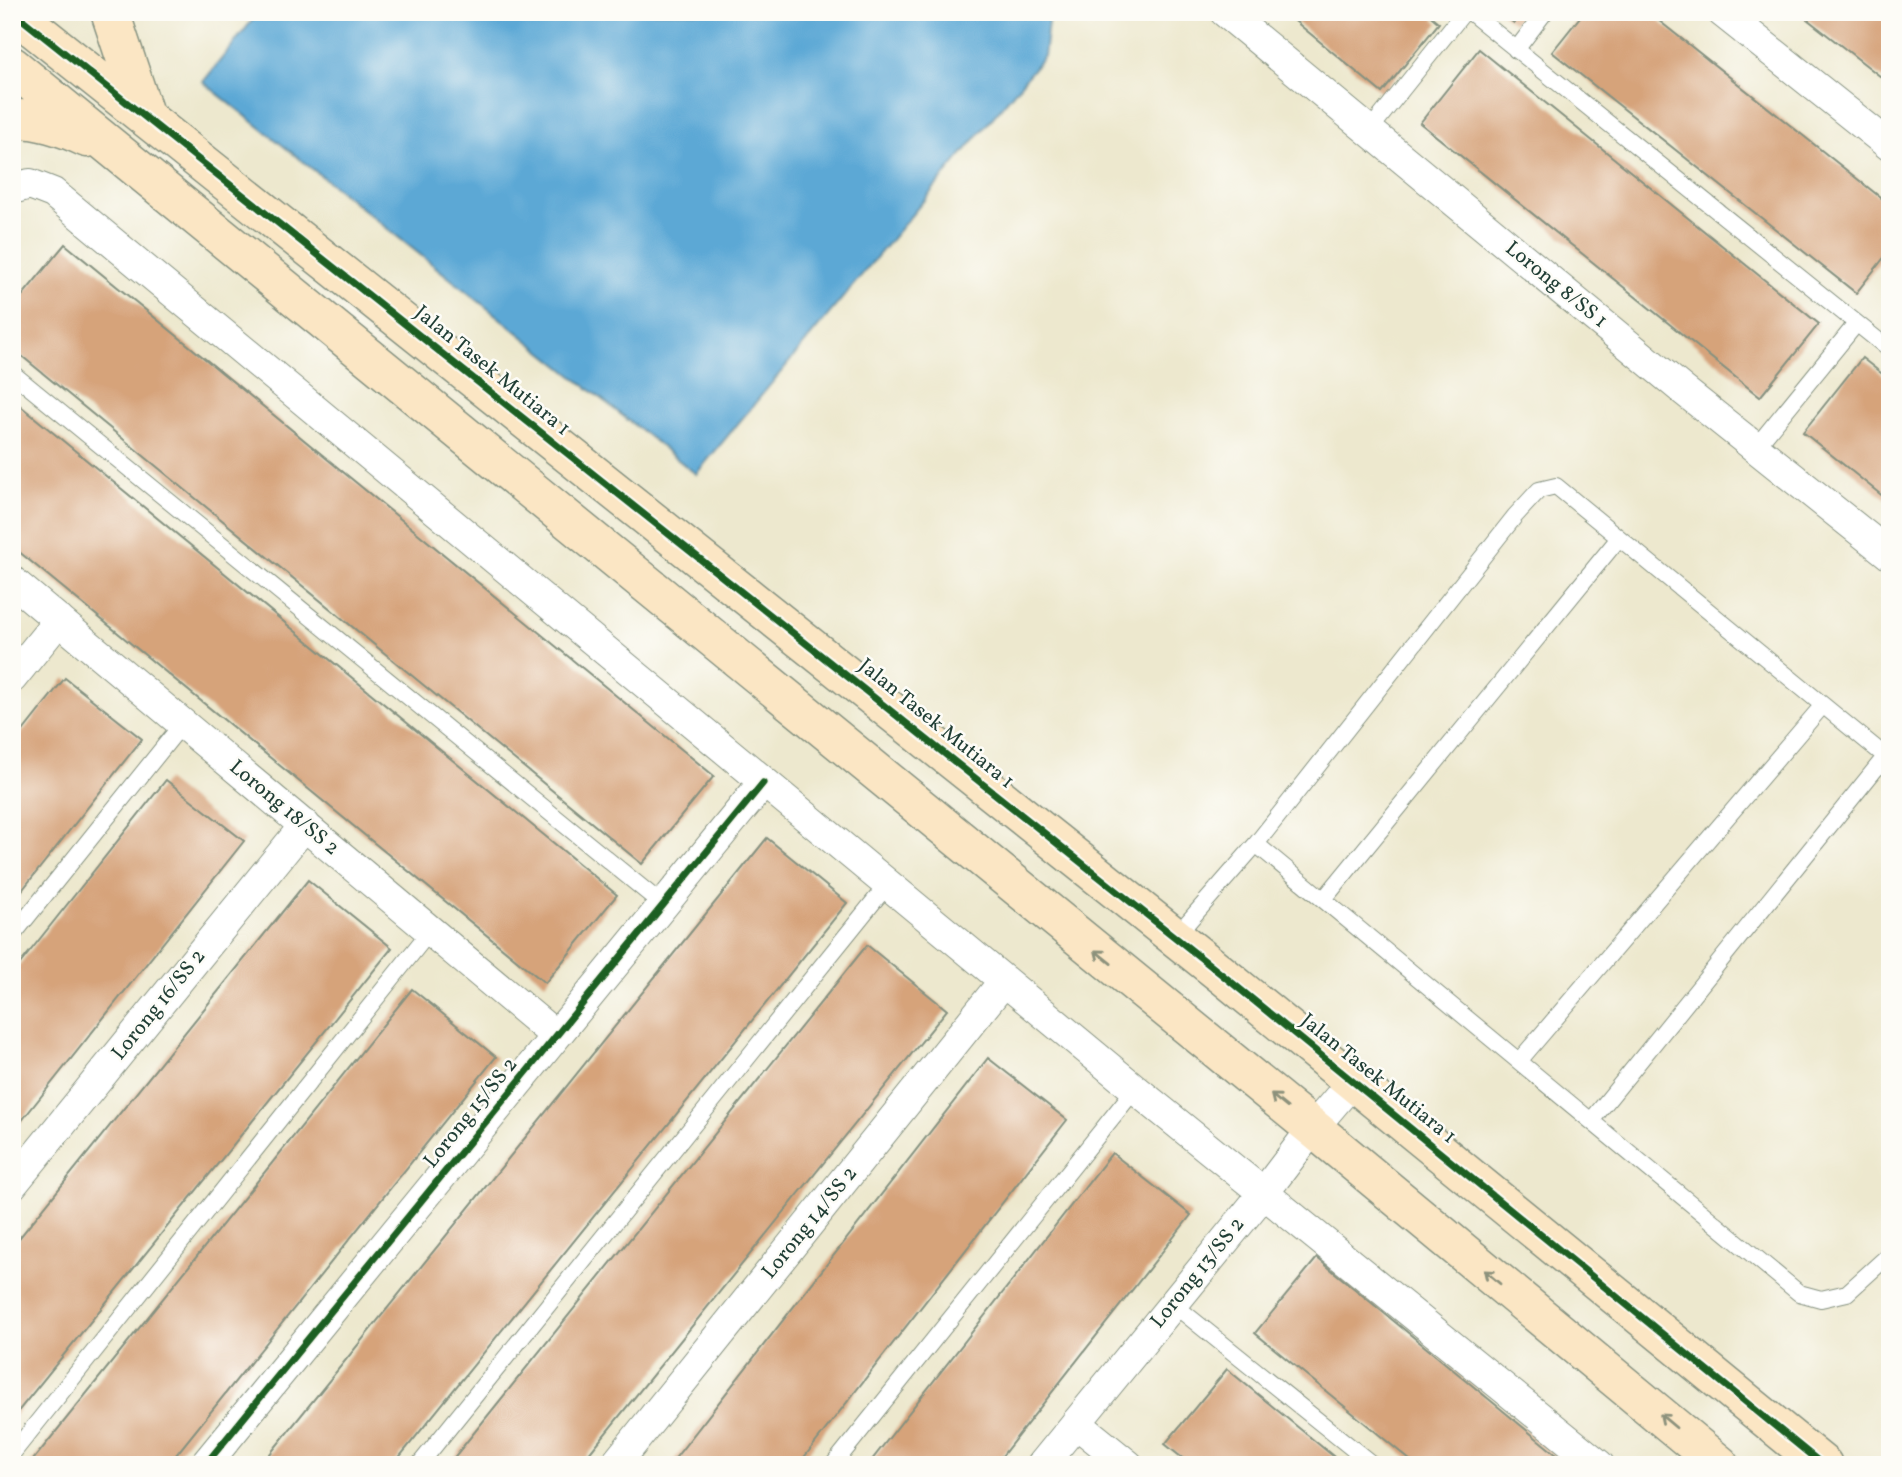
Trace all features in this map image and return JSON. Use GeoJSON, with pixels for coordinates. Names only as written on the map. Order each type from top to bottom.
{"type":"FeatureCollection","features":[{"type":"Feature","properties":{"kind":"street"},"geometry":{"type":"LineString","coordinates":[[110,12],[145,117]]}},
{"type":"Feature","properties":{"kind":"street","name":"Lorong 8/SS 1"},"geometry":{"type":"LineString","coordinates":[[1225,12],[1755,448],[1890,555]]}},
{"type":"Feature","properties":{"kind":"street"},"geometry":{"type":"LineString","coordinates":[[1722,12],[1890,146]]}},
{"type":"Feature","properties":{"kind":"street","name":"Jalan Tasek Mutiara 1"},"geometry":{"type":"LineString","coordinates":[[18,18],[1175,937],[1823,1465]]}},
{"type":"Feature","properties":{"kind":"street"},"geometry":{"type":"LineString","coordinates":[[12,66],[1313,1128],[1720,1465]]}},
{"type":"Feature","properties":{"kind":"street"},"geometry":{"type":"LineString","coordinates":[[12,119],[26,118],[71,131],[117,152]]}},
{"type":"Feature","properties":{"kind":"street"},"geometry":{"type":"LineString","coordinates":[[12,189],[30,184],[53,193],[1135,1089],[1600,1465]]}},
{"type":"Feature","properties":{"kind":"street","name":"Lorong 18/SS 2"},"geometry":{"type":"LineString","coordinates":[[12,581],[556,1036]]}},
{"type":"Feature","properties":{"kind":"street"},"geometry":{"type":"LineString","coordinates":[[12,678],[59,620]]}},
{"type":"Feature","properties":{"kind":"street","name":"Lorong 15/SS 2"},"geometry":{"type":"LineString","coordinates":[[205,1465],[763,783]]}},
{"type":"Feature","properties":{"kind":"street","name":"Lorong 16/SS 2"},"geometry":{"type":"LineString","coordinates":[[12,1185],[305,825]]}},
{"type":"Feature","properties":{"kind":"street","name":"Lorong 14/SS 2"},"geometry":{"type":"LineString","coordinates":[[615,1465],[1004,981]]}},
{"type":"Feature","properties":{"kind":"street","name":"Lorong 13/SS 2"},"geometry":{"type":"LineString","coordinates":[[1042,1465],[1353,1081]]}},
{"type":"Feature","properties":{"kind":"street"},"geometry":{"type":"LineString","coordinates":[[1076,1423],[1128,1465]]}},
{"type":"Feature","properties":{"kind":"lane"},"geometry":{"type":"LineString","coordinates":[[1369,131],[1464,12]]}},
{"type":"Feature","properties":{"kind":"lane"},"geometry":{"type":"LineString","coordinates":[[1470,12],[1890,350]]}},
{"type":"Feature","properties":{"kind":"lane"},"geometry":{"type":"LineString","coordinates":[[1516,50],[1545,12]]}},
{"type":"Feature","properties":{"kind":"lane"},"geometry":{"type":"LineString","coordinates":[[1755,448],[1856,324]]}},
{"type":"Feature","properties":{"kind":"lane"},"geometry":{"type":"LineString","coordinates":[[12,373],[663,905]]}},
{"type":"Feature","properties":{"kind":"lane"},"geometry":{"type":"LineString","coordinates":[[1175,937],[1256,844],[1507,527],[1539,490],[1556,486],[1888,758],[1591,1121]]}},
{"type":"Feature","properties":{"kind":"lane"},"geometry":{"type":"LineString","coordinates":[[1324,899],[1619,538]]}},
{"type":"Feature","properties":{"kind":"lane"},"geometry":{"type":"LineString","coordinates":[[1519,1061],[1823,705]]}},
{"type":"Feature","properties":{"kind":"lane"},"geometry":{"type":"LineString","coordinates":[[12,936],[183,723]]}},
{"type":"Feature","properties":{"kind":"lane"},"geometry":{"type":"LineString","coordinates":[[1256,844],[1799,1293],[1821,1299],[1847,1293],[1890,1254]]}},
{"type":"Feature","properties":{"kind":"lane"},"geometry":{"type":"LineString","coordinates":[[419,1465],[887,885]]}},
{"type":"Feature","properties":{"kind":"lane"},"geometry":{"type":"LineString","coordinates":[[12,1454],[430,931]]}},
{"type":"Feature","properties":{"kind":"lane"},"geometry":{"type":"LineString","coordinates":[[833,1465],[1135,1089]]}},
{"type":"Feature","properties":{"kind":"lane"},"geometry":{"type":"LineString","coordinates":[[1173,1304],[1373,1465]]}},
{"type":"Feature","properties":{"kind":"water"},"geometry":{"type":"Polygon","coordinates":[[[259,12],[1049,14],[1044,56],[696,474],[203,82],[259,12]]]}},
{"type":"Feature","properties":{"kind":"building"},"geometry":{"type":"Polygon","coordinates":[[[1284,12],[1426,12],[1439,23],[1382,93],[1284,12]]]}},
{"type":"Feature","properties":{"kind":"building"},"geometry":{"type":"Polygon","coordinates":[[[1500,12],[1523,12],[1514,23],[1500,12]]]}},
{"type":"Feature","properties":{"kind":"building"},"geometry":{"type":"Polygon","coordinates":[[[1584,12],[1648,12],[1890,205],[1890,250],[1856,293],[1552,52],[1584,12]]]}},
{"type":"Feature","properties":{"kind":"building"},"geometry":{"type":"Polygon","coordinates":[[[1798,12],[1890,12],[1890,84],[1798,12]]]}},
{"type":"Feature","properties":{"kind":"building"},"geometry":{"type":"Polygon","coordinates":[[[1479,49],[1819,324],[1760,397],[1420,123],[1479,49]]]}},
{"type":"Feature","properties":{"kind":"building"},"geometry":{"type":"Polygon","coordinates":[[[65,244],[714,776],[642,864],[12,348],[12,308],[65,244]]]}},
{"type":"Feature","properties":{"kind":"building"},"geometry":{"type":"Polygon","coordinates":[[[1862,358],[1890,380],[1890,502],[1803,432],[1862,358]]]}},
{"type":"Feature","properties":{"kind":"building"},"geometry":{"type":"Polygon","coordinates":[[[12,399],[617,895],[545,983],[12,546],[12,399]]]}},
{"type":"Feature","properties":{"kind":"building"},"geometry":{"type":"Polygon","coordinates":[[[65,678],[142,739],[12,903],[12,745],[65,678]]]}},
{"type":"Feature","properties":{"kind":"building"},"geometry":{"type":"Polygon","coordinates":[[[166,780],[244,841],[12,1133],[12,974],[166,780]]]}},
{"type":"Feature","properties":{"kind":"building"},"geometry":{"type":"Polygon","coordinates":[[[767,838],[847,903],[393,1465],[261,1465],[767,838]]]}},
{"type":"Feature","properties":{"kind":"building"},"geometry":{"type":"Polygon","coordinates":[[[308,880],[392,948],[12,1419],[12,1247],[308,880]]]}},
{"type":"Feature","properties":{"kind":"building"},"geometry":{"type":"Polygon","coordinates":[[[867,945],[947,1010],[580,1465],[448,1465],[867,945]]]}},
{"type":"Feature","properties":{"kind":"building"},"geometry":{"type":"Polygon","coordinates":[[[412,989],[496,1057],[168,1465],[29,1465],[412,989]]]}},
{"type":"Feature","properties":{"kind":"building"},"geometry":{"type":"Polygon","coordinates":[[[988,1058],[1067,1120],[798,1465],[670,1465],[988,1058]]]}},
{"type":"Feature","properties":{"kind":"building"},"geometry":{"type":"Polygon","coordinates":[[[1112,1153],[1191,1215],[995,1465],[868,1465],[1112,1153]]]}},
{"type":"Feature","properties":{"kind":"building"},"geometry":{"type":"Polygon","coordinates":[[[1317,1258],[1569,1465],[1416,1465],[1255,1333],[1317,1258]]]}},
{"type":"Feature","properties":{"kind":"building"},"geometry":{"type":"Polygon","coordinates":[[[1227,1369],[1344,1465],[1191,1465],[1165,1444],[1227,1369]]]}},
{"type":"Feature","properties":{"kind":"cycle path"},"geometry":{"type":"LineString","coordinates":[[13,12],[1225,977],[1823,1465]]}},
{"type":"Feature","properties":{"kind":"cycle path"},"geometry":{"type":"LineString","coordinates":[[205,1465],[763,783]]}}]}
